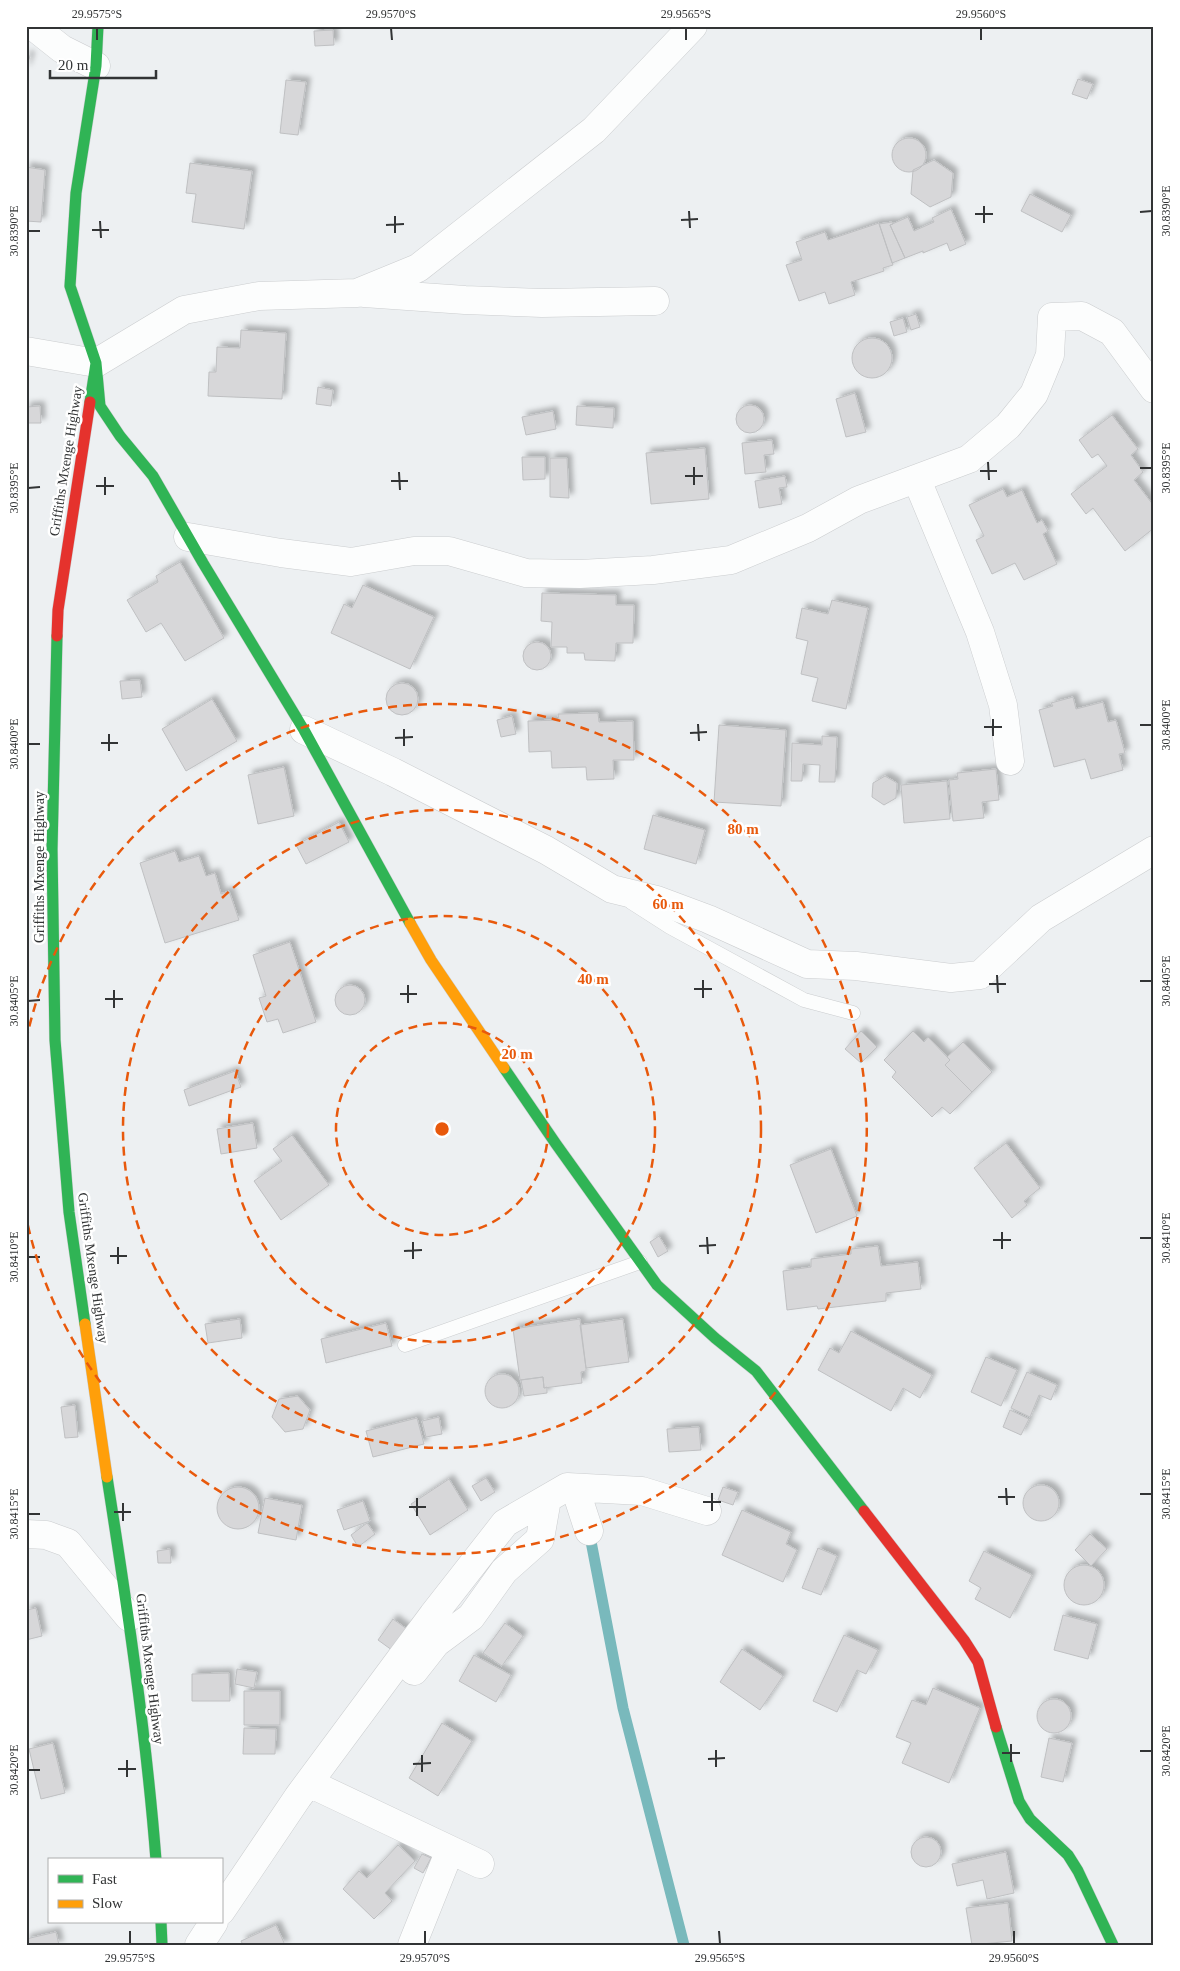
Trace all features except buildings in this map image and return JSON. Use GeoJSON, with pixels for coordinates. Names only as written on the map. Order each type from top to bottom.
{"type":"FeatureCollection","features":[{"type":"Feature","properties":{"kind":"street"},"geometry":{"type":"LineString","coordinates":[[33,26],[62,49],[96,66]]}},
{"type":"Feature","properties":{"kind":"street","name":"Griffiths Mxenge Highway"},"geometry":{"type":"LineString","coordinates":[[98,26],[96,66],[76,193],[70,286],[96,363],[58,610],[52,849],[55,1040],[69,1212],[103,1452],[129,1617],[151,1796],[156,1858]]}},
{"type":"Feature","properties":{"kind":"street"},"geometry":{"type":"LineString","coordinates":[[357,293],[418,268],[594,130],[693,26]]}},
{"type":"Feature","properties":{"kind":"street"},"geometry":{"type":"LineString","coordinates":[[26,351],[96,363],[184,310],[259,296],[357,293],[542,303],[655,301]]}},
{"type":"Feature","properties":{"kind":"street"},"geometry":{"type":"LineString","coordinates":[[188,537],[281,554],[351,562],[414,551],[449,551],[526,573],[580,574],[652,570],[731,560],[808,528],[859,500],[917,480],[969,459],[1008,426],[1034,394],[1050,355],[1052,317],[1082,316],[1112,332],[1154,389]]}},
{"type":"Feature","properties":{"kind":"street"},"geometry":{"type":"LineString","coordinates":[[96,363],[100,406],[131,450],[153,476],[304,730],[431,960],[556,1144],[657,1285],[715,1338],[756,1371],[964,1640],[978,1662],[1007,1766],[1019,1801],[1030,1819],[1068,1855],[1078,1871],[1113,1945]]}},
{"type":"Feature","properties":{"kind":"street"},"geometry":{"type":"LineString","coordinates":[[917,480],[980,632],[1003,705],[1010,761]]}},
{"type":"Feature","properties":{"kind":"street"},"geometry":{"type":"LineString","coordinates":[[304,730],[393,772],[546,850],[612,889],[657,900],[708,919],[807,964],[856,966],[951,978],[980,975],[1041,918],[1154,850]]}},
{"type":"Feature","properties":{"kind":"street"},"geometry":{"type":"LineString","coordinates":[[222,1911],[314,1776],[433,1614],[505,1523],[567,1487],[642,1491],[707,1511]]}},
{"type":"Feature","properties":{"kind":"street"},"geometry":{"type":"LineString","coordinates":[[575,1488],[589,1531]]}},
{"type":"Feature","properties":{"kind":"street"},"geometry":{"type":"LineString","coordinates":[[26,1534],[46,1534],[68,1543],[129,1617]]}},
{"type":"Feature","properties":{"kind":"street"},"geometry":{"type":"LineString","coordinates":[[314,1776],[450,1850],[480,1864]]}},
{"type":"Feature","properties":{"kind":"street"},"geometry":{"type":"LineString","coordinates":[[412,1945],[450,1850]]}},
{"type":"Feature","properties":{"kind":"street"},"geometry":{"type":"LineString","coordinates":[[161,1924],[162,1945]]}},
{"type":"Feature","properties":{"kind":"street"},"geometry":{"type":"LineString","coordinates":[[199,1945],[213,1924]]}},
{"type":"Feature","properties":{"kind":"lane"},"geometry":{"type":"LineString","coordinates":[[612,889],[670,927],[804,1000],[853,1013]]}},
{"type":"Feature","properties":{"kind":"lane"},"geometry":{"type":"LineString","coordinates":[[405,1345],[640,1262]]}},
{"type":"Feature","properties":{"kind":"waterway"},"geometry":{"type":"LineString","coordinates":[[589,1531],[623,1708],[684,1945]]}},
{"type":"Feature","properties":{"kind":"traffic: fast"},"geometry":{"type":"LineString","coordinates":[[90,402],[96,363],[70,286],[76,193],[96,66],[98,26]]}},
{"type":"Feature","properties":{"kind":"traffic: fast"},"geometry":{"type":"LineString","coordinates":[[96,363],[100,406],[120,436],[153,476],[304,730],[410,923]]}},
{"type":"Feature","properties":{"kind":"traffic: fast"},"geometry":{"type":"LineString","coordinates":[[57,636],[52,849],[55,1040],[69,1212],[85,1324]]}},
{"type":"Feature","properties":{"kind":"traffic: fast"},"geometry":{"type":"LineString","coordinates":[[504,1068],[657,1285],[715,1338],[756,1371],[864,1511]]}},
{"type":"Feature","properties":{"kind":"traffic: fast"},"geometry":{"type":"LineString","coordinates":[[107,1477],[129,1621],[156,1858]]}},
{"type":"Feature","properties":{"kind":"traffic: fast"},"geometry":{"type":"LineString","coordinates":[[996,1727],[1019,1801],[1030,1819],[1068,1855],[1078,1871],[1113,1945]]}},
{"type":"Feature","properties":{"kind":"traffic: fast"},"geometry":{"type":"LineString","coordinates":[[161,1924],[162,1945]]}},
{"type":"Feature","properties":{"kind":"traffic: slow"},"geometry":{"type":"LineString","coordinates":[[410,923],[431,960],[504,1068]]}},
{"type":"Feature","properties":{"kind":"traffic: slow"},"geometry":{"type":"LineString","coordinates":[[85,1324],[107,1477]]}},
{"type":"Feature","properties":{"kind":"traffic: jam"},"geometry":{"type":"LineString","coordinates":[[57,636],[58,610],[90,402]]}},
{"type":"Feature","properties":{"kind":"traffic: jam"},"geometry":{"type":"LineString","coordinates":[[864,1511],[964,1640],[978,1662],[996,1727]]}}]}
